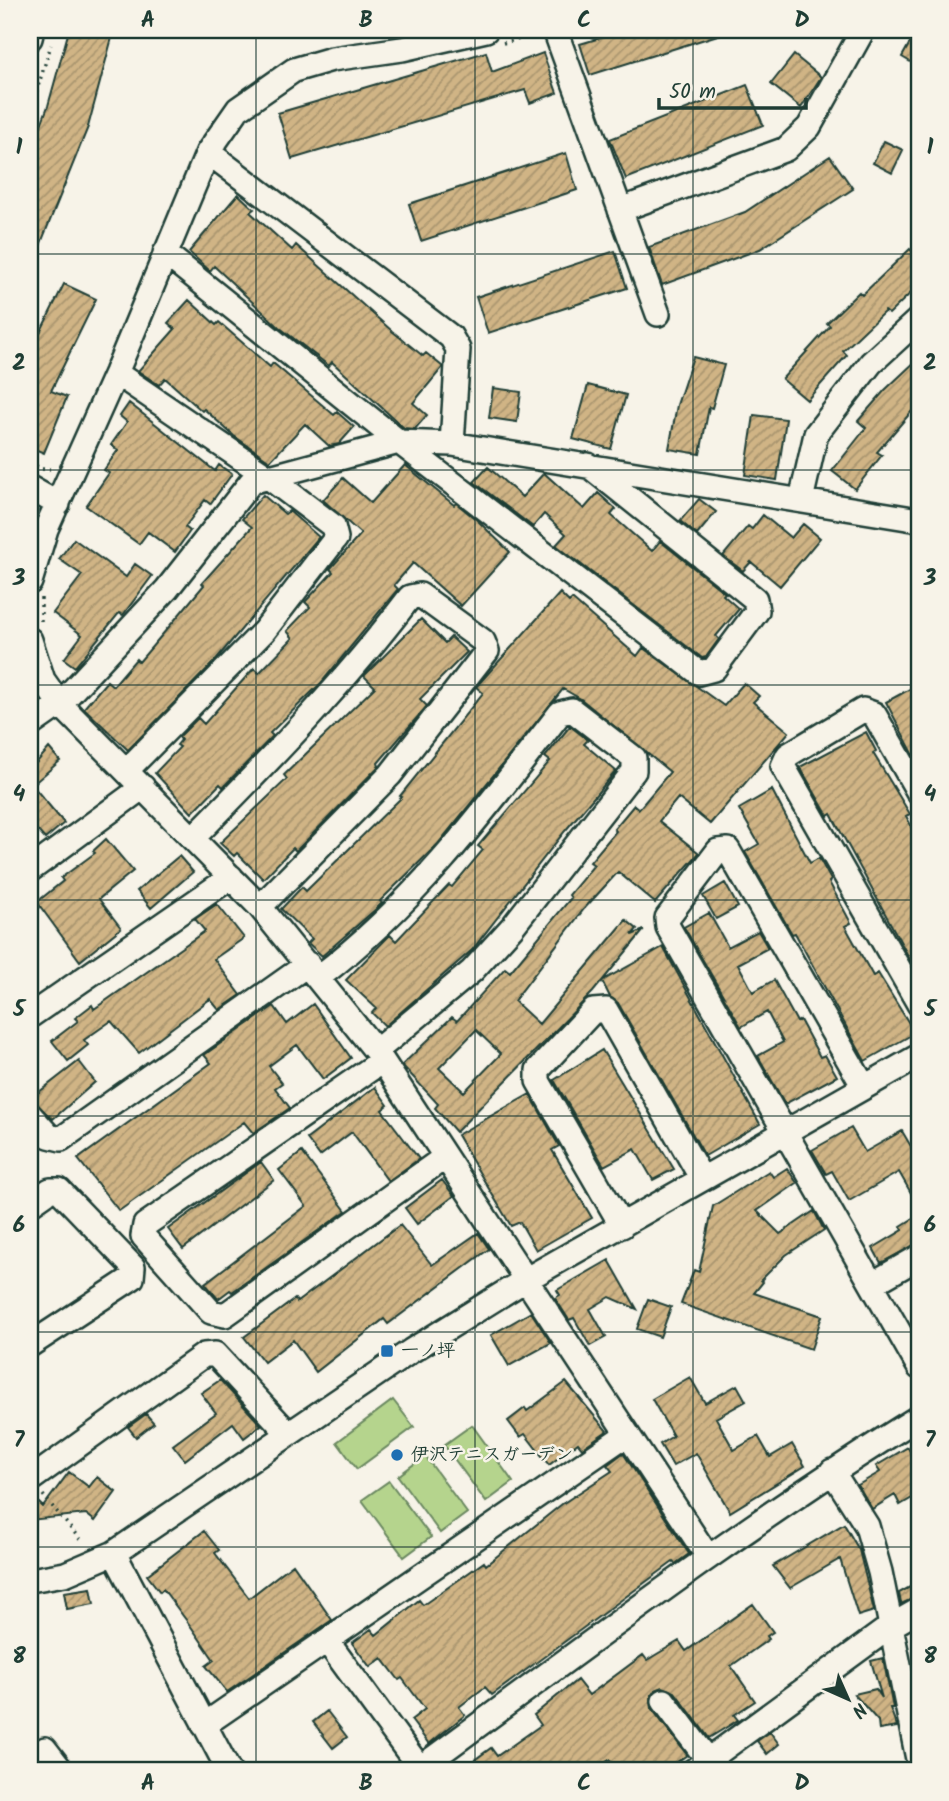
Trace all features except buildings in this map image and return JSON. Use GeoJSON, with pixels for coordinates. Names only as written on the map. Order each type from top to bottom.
{"type":"FeatureCollection","features":[{"type":"Feature","properties":{"kind":"street"},"geometry":{"type":"LineString","coordinates":[[32,30],[41,40]]}},
{"type":"Feature","properties":{"kind":"street"},"geometry":{"type":"LineString","coordinates":[[35,589],[32,567],[58,504],[208,152],[239,109],[294,70],[486,30]]}},
{"type":"Feature","properties":{"kind":"street"},"geometry":{"type":"LineString","coordinates":[[555,30],[658,314]]}},
{"type":"Feature","properties":{"kind":"street"},"geometry":{"type":"LineString","coordinates":[[620,210],[786,149],[809,127],[863,30]]}},
{"type":"Feature","properties":{"kind":"street"},"geometry":{"type":"LineString","coordinates":[[208,152],[451,337],[458,349],[452,444]]}},
{"type":"Feature","properties":{"kind":"street"},"geometry":{"type":"LineString","coordinates":[[165,253],[399,442],[699,673],[714,669],[757,611],[755,599],[588,465]]}},
{"type":"Feature","properties":{"kind":"street"},"geometry":{"type":"LineString","coordinates":[[800,500],[816,434],[871,363],[919,319]]}},
{"type":"Feature","properties":{"kind":"street"},"geometry":{"type":"LineString","coordinates":[[116,373],[267,476],[333,526],[335,538],[264,631],[127,770]]}},
{"type":"Feature","properties":{"kind":"street"},"geometry":{"type":"LineString","coordinates":[[30,725],[60,704],[167,589],[251,482],[399,442],[452,444],[919,520]]}},
{"type":"Feature","properties":{"kind":"street"},"geometry":{"type":"LineString","coordinates":[[30,488],[58,504]]}},
{"type":"Feature","properties":{"kind":"street"},"geometry":{"type":"LineString","coordinates":[[193,838],[315,713],[356,667],[410,597],[420,594],[483,641],[487,651],[390,775],[260,908]]}},
{"type":"Feature","properties":{"kind":"street"},"geometry":{"type":"LineString","coordinates":[[36,637],[43,680],[60,704],[260,908],[313,970],[379,1056],[708,1557]]}},
{"type":"Feature","properties":{"kind":"street"},"geometry":{"type":"LineString","coordinates":[[30,1115],[49,1136],[61,1139],[313,970],[353,951],[414,895],[461,841],[560,713],[572,710],[634,758],[634,771],[513,926],[464,979],[379,1056],[145,1224],[143,1236],[211,1312],[225,1315],[445,1157]]}},
{"type":"Feature","properties":{"kind":"street"},"geometry":{"type":"LineString","coordinates":[[919,793],[874,714],[863,710],[788,755],[783,766],[919,1004]]}},
{"type":"Feature","properties":{"kind":"street"},"geometry":{"type":"LineString","coordinates":[[30,870],[143,787]]}},
{"type":"Feature","properties":{"kind":"street"},"geometry":{"type":"LineString","coordinates":[[864,1087],[728,850],[718,851],[667,918],[668,927],[919,1367]]}},
{"type":"Feature","properties":{"kind":"street"},"geometry":{"type":"LineString","coordinates":[[30,1016],[231,877]]}},
{"type":"Feature","properties":{"kind":"street"},"geometry":{"type":"LineString","coordinates":[[622,1226],[538,1081],[538,1070],[593,1011],[606,1010],[702,1179]]}},
{"type":"Feature","properties":{"kind":"street"},"geometry":{"type":"LineString","coordinates":[[30,1580],[65,1574],[107,1557],[411,1351],[525,1280],[919,1056]]}},
{"type":"Feature","properties":{"kind":"street"},"geometry":{"type":"LineString","coordinates":[[30,1204],[50,1191],[59,1190],[133,1267],[132,1278],[30,1345]]}},
{"type":"Feature","properties":{"kind":"street"},"geometry":{"type":"LineString","coordinates":[[872,1284],[919,1258]]}},
{"type":"Feature","properties":{"kind":"street"},"geometry":{"type":"LineString","coordinates":[[30,1479],[204,1355],[215,1354],[289,1434]]}},
{"type":"Feature","properties":{"kind":"street"},"geometry":{"type":"LineString","coordinates":[[327,1641],[421,1770],[708,1557],[832,1471],[919,1417]]}},
{"type":"Feature","properties":{"kind":"street"},"geometry":{"type":"LineString","coordinates":[[204,1726],[628,1434]]}},
{"type":"Feature","properties":{"kind":"street"},"geometry":{"type":"LineString","coordinates":[[832,1471],[867,1526],[891,1626],[919,1764]]}},
{"type":"Feature","properties":{"kind":"street"},"geometry":{"type":"LineString","coordinates":[[107,1557],[229,1771]]}},
{"type":"Feature","properties":{"kind":"street"},"geometry":{"type":"LineString","coordinates":[[664,1702],[701,1766],[891,1626],[919,1610]]}},
{"type":"Feature","properties":{"kind":"street"},"geometry":{"type":"LineString","coordinates":[[30,1760],[45,1749],[62,1771]]}},
{"type":"Feature","properties":{"kind":"path"},"geometry":{"type":"LineString","coordinates":[[30,112],[41,40]]}},
{"type":"Feature","properties":{"kind":"path"},"geometry":{"type":"LineString","coordinates":[[35,589],[36,637]]}},
{"type":"Feature","properties":{"kind":"path"},"geometry":{"type":"LineString","coordinates":[[30,1479],[107,1557]]}},
{"type":"Feature","properties":{"kind":"green space"},"geometry":{"type":"Polygon","coordinates":[[[393,1400],[414,1427],[357,1469],[337,1442],[393,1400]]]}},
{"type":"Feature","properties":{"kind":"green space"},"geometry":{"type":"Polygon","coordinates":[[[472,1425],[513,1482],[486,1502],[444,1445],[472,1425]]]}},
{"type":"Feature","properties":{"kind":"green space"},"geometry":{"type":"Polygon","coordinates":[[[425,1456],[467,1513],[440,1533],[398,1476],[425,1456]]]}},
{"type":"Feature","properties":{"kind":"green space"},"geometry":{"type":"Polygon","coordinates":[[[389,1481],[431,1537],[404,1557],[362,1500],[389,1481]]]}},
{"type":"Feature","properties":{"kind":"place","name":"一ノ坪"},"geometry":{"type":"Point","coordinates":[387,1351]}},
{"type":"Feature","properties":{"kind":"place","name":"伊沢テニスガーデン"},"geometry":{"type":"Point","coordinates":[397,1455]}}]}
